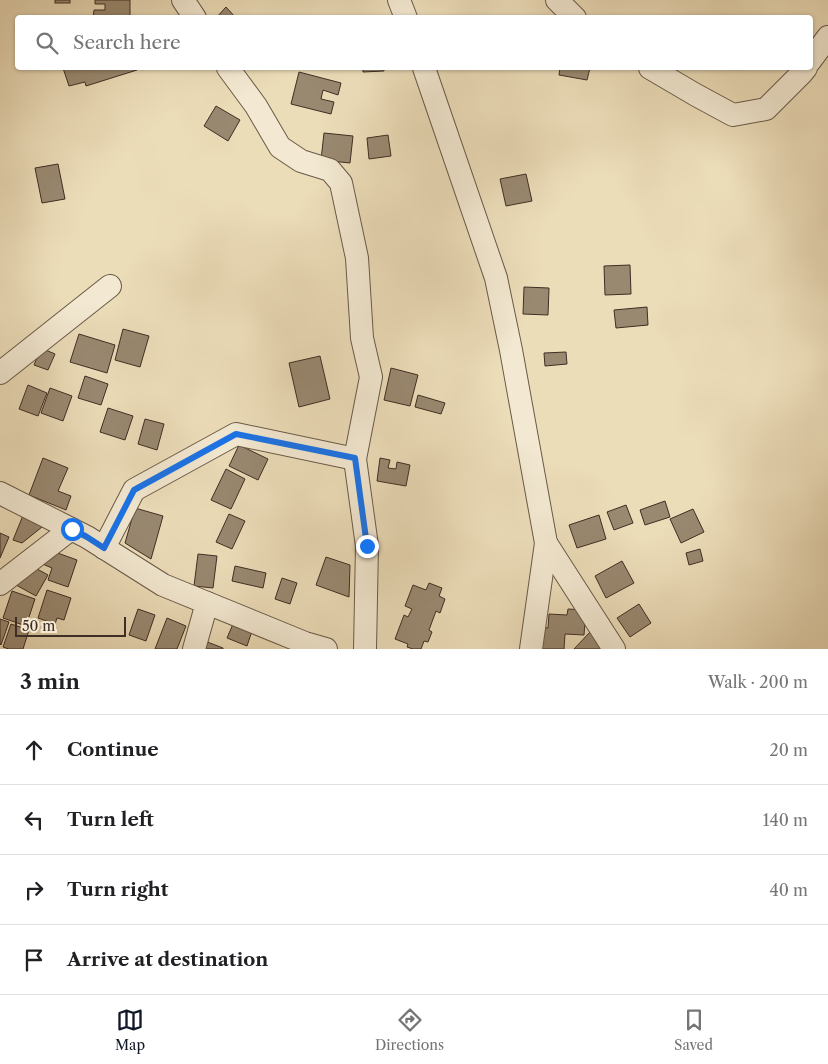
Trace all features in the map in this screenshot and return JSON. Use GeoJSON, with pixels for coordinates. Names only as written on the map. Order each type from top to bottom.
{"type":"FeatureCollection","features":[{"type":"Feature","properties":{"kind":"street"},"geometry":{"type":"LineString","coordinates":[[183,0],[193,15]]}},
{"type":"Feature","properties":{"kind":"street"},"geometry":{"type":"LineString","coordinates":[[399,0],[405,15]]}},
{"type":"Feature","properties":{"kind":"street"},"geometry":{"type":"LineString","coordinates":[[557,0],[572,15]]}},
{"type":"Feature","properties":{"kind":"street"},"geometry":{"type":"LineString","coordinates":[[813,57],[828,37]]}},
{"type":"Feature","properties":{"kind":"street"},"geometry":{"type":"LineString","coordinates":[[229,70],[256,106],[280,147],[301,161],[330,170],[341,183],[357,258],[362,338],[371,377],[355,458],[367,546],[365,649]]}},
{"type":"Feature","properties":{"kind":"street"},"geometry":{"type":"LineString","coordinates":[[425,70],[496,278],[546,543],[531,649]]}},
{"type":"Feature","properties":{"kind":"street"},"geometry":{"type":"LineString","coordinates":[[653,70],[733,115],[766,109],[804,70]]}},
{"type":"Feature","properties":{"kind":"street"},"geometry":{"type":"LineString","coordinates":[[0,373],[110,286]]}},
{"type":"Feature","properties":{"kind":"street"},"geometry":{"type":"LineString","coordinates":[[104,548],[134,490],[236,434],[355,458]]}},
{"type":"Feature","properties":{"kind":"street"},"geometry":{"type":"LineString","coordinates":[[0,493],[87,537],[163,585],[305,643],[326,649]]}},
{"type":"Feature","properties":{"kind":"street"},"geometry":{"type":"LineString","coordinates":[[0,584],[72,529]]}},
{"type":"Feature","properties":{"kind":"street"},"geometry":{"type":"LineString","coordinates":[[546,543],[614,649]]}},
{"type":"Feature","properties":{"kind":"street"},"geometry":{"type":"LineString","coordinates":[[194,649],[207,603]]}},
{"type":"Feature","properties":{"kind":"building"},"geometry":{"type":"Polygon","coordinates":[[[55,0],[70,0],[70,3],[55,3],[55,0]]]}},
{"type":"Feature","properties":{"kind":"building"},"geometry":{"type":"Polygon","coordinates":[[[95,0],[130,0],[130,15],[93,15],[94,10],[105,10],[105,4],[95,4],[95,0]]]}},
{"type":"Feature","properties":{"kind":"building"},"geometry":{"type":"Polygon","coordinates":[[[226,7],[233,15],[219,15],[226,7]]]}},
{"type":"Feature","properties":{"kind":"building"},"geometry":{"type":"Polygon","coordinates":[[[64,70],[137,70],[86,86],[85,82],[69,86],[64,70]]]}},
{"type":"Feature","properties":{"kind":"building"},"geometry":{"type":"Polygon","coordinates":[[[363,70],[384,70],[384,71],[363,72],[363,70]]]}},
{"type":"Feature","properties":{"kind":"building"},"geometry":{"type":"Polygon","coordinates":[[[560,70],[590,70],[587,80],[559,75],[560,70]]]}},
{"type":"Feature","properties":{"kind":"building"},"geometry":{"type":"Polygon","coordinates":[[[299,72],[341,83],[338,95],[323,90],[321,99],[334,102],[331,114],[291,104],[299,72]]]}},
{"type":"Feature","properties":{"kind":"building"},"geometry":{"type":"Polygon","coordinates":[[[216,106],[240,120],[228,141],[204,126],[216,106]]]}},
{"type":"Feature","properties":{"kind":"building"},"geometry":{"type":"Polygon","coordinates":[[[324,133],[353,136],[350,163],[321,160],[324,133]]]}},
{"type":"Feature","properties":{"kind":"building"},"geometry":{"type":"Polygon","coordinates":[[[388,135],[391,156],[369,159],[367,138],[388,135]]]}},
{"type":"Feature","properties":{"kind":"building"},"geometry":{"type":"Polygon","coordinates":[[[58,164],[65,199],[42,203],[35,168],[58,164]]]}},
{"type":"Feature","properties":{"kind":"building"},"geometry":{"type":"Polygon","coordinates":[[[526,174],[532,201],[506,206],[500,179],[526,174]]]}},
{"type":"Feature","properties":{"kind":"building"},"geometry":{"type":"Polygon","coordinates":[[[630,265],[631,294],[605,295],[604,266],[630,265]]]}},
{"type":"Feature","properties":{"kind":"building"},"geometry":{"type":"Polygon","coordinates":[[[524,287],[549,288],[548,315],[523,314],[524,287]]]}},
{"type":"Feature","properties":{"kind":"building"},"geometry":{"type":"Polygon","coordinates":[[[647,307],[648,325],[616,328],[614,310],[647,307]]]}},
{"type":"Feature","properties":{"kind":"building"},"geometry":{"type":"Polygon","coordinates":[[[123,329],[149,336],[140,367],[115,360],[123,329]]]}},
{"type":"Feature","properties":{"kind":"building"},"geometry":{"type":"Polygon","coordinates":[[[79,334],[115,345],[107,373],[70,362],[79,334]]]}},
{"type":"Feature","properties":{"kind":"building"},"geometry":{"type":"Polygon","coordinates":[[[41,348],[55,354],[48,370],[34,365],[41,348]]]}},
{"type":"Feature","properties":{"kind":"building"},"geometry":{"type":"Polygon","coordinates":[[[566,352],[567,364],[545,366],[544,353],[566,352]]]}},
{"type":"Feature","properties":{"kind":"building"},"geometry":{"type":"Polygon","coordinates":[[[320,356],[330,399],[299,407],[289,363],[320,356]]]}},
{"type":"Feature","properties":{"kind":"building"},"geometry":{"type":"Polygon","coordinates":[[[391,368],[418,375],[410,406],[384,400],[391,368]]]}},
{"type":"Feature","properties":{"kind":"building"},"geometry":{"type":"Polygon","coordinates":[[[85,376],[108,384],[101,405],[78,398],[85,376]]]}},
{"type":"Feature","properties":{"kind":"building"},"geometry":{"type":"Polygon","coordinates":[[[28,385],[47,393],[38,416],[19,409],[28,385]]]}},
{"type":"Feature","properties":{"kind":"building"},"geometry":{"type":"Polygon","coordinates":[[[50,388],[72,396],[63,421],[41,413],[50,388]]]}},
{"type":"Feature","properties":{"kind":"building"},"geometry":{"type":"Polygon","coordinates":[[[418,395],[445,403],[441,414],[415,407],[418,395]]]}},
{"type":"Feature","properties":{"kind":"building"},"geometry":{"type":"Polygon","coordinates":[[[108,408],[133,416],[125,440],[100,432],[108,408]]]}},
{"type":"Feature","properties":{"kind":"building"},"geometry":{"type":"Polygon","coordinates":[[[145,419],[164,424],[157,450],[138,444],[145,419]]]}},
{"type":"Feature","properties":{"kind":"building"},"geometry":{"type":"Polygon","coordinates":[[[239,445],[268,459],[258,480],[229,466],[239,445]]]}},
{"type":"Feature","properties":{"kind":"building"},"geometry":{"type":"Polygon","coordinates":[[[43,458],[68,468],[58,491],[71,496],[66,510],[29,495],[43,458]]]}},
{"type":"Feature","properties":{"kind":"building"},"geometry":{"type":"Polygon","coordinates":[[[380,458],[390,460],[388,468],[396,469],[397,462],[410,465],[406,486],[377,481],[380,458]]]}},
{"type":"Feature","properties":{"kind":"building"},"geometry":{"type":"Polygon","coordinates":[[[226,469],[245,479],[231,509],[211,500],[226,469]]]}},
{"type":"Feature","properties":{"kind":"building"},"geometry":{"type":"Polygon","coordinates":[[[665,501],[670,517],[645,525],[640,510],[665,501]]]}},
{"type":"Feature","properties":{"kind":"building"},"geometry":{"type":"Polygon","coordinates":[[[626,505],[633,523],[614,530],[607,512],[626,505]]]}},
{"type":"Feature","properties":{"kind":"building"},"geometry":{"type":"Polygon","coordinates":[[[135,508],[163,516],[151,559],[125,543],[135,508]]]}},
{"type":"Feature","properties":{"kind":"building"},"geometry":{"type":"Polygon","coordinates":[[[693,509],[704,532],[681,543],[670,519],[693,509]]]}},
{"type":"Feature","properties":{"kind":"building"},"geometry":{"type":"Polygon","coordinates":[[[24,513],[47,523],[22,543],[13,540],[24,513]]]}},
{"type":"Feature","properties":{"kind":"building"},"geometry":{"type":"Polygon","coordinates":[[[229,514],[245,521],[232,549],[216,542],[229,514]]]}},
{"type":"Feature","properties":{"kind":"building"},"geometry":{"type":"Polygon","coordinates":[[[599,515],[606,539],[577,548],[569,525],[599,515]]]}},
{"type":"Feature","properties":{"kind":"building"},"geometry":{"type":"Polygon","coordinates":[[[0,533],[9,537],[0,558],[0,533]]]}},
{"type":"Feature","properties":{"kind":"building"},"geometry":{"type":"Polygon","coordinates":[[[700,549],[703,561],[689,565],[686,553],[700,549]]]}},
{"type":"Feature","properties":{"kind":"building"},"geometry":{"type":"Polygon","coordinates":[[[52,551],[77,560],[68,587],[48,580],[52,568],[40,563],[52,551]]]}},
{"type":"Feature","properties":{"kind":"building"},"geometry":{"type":"Polygon","coordinates":[[[198,554],[217,556],[213,588],[194,586],[198,554]]]}},
{"type":"Feature","properties":{"kind":"building"},"geometry":{"type":"Polygon","coordinates":[[[326,557],[350,565],[349,597],[316,585],[326,557]]]}},
{"type":"Feature","properties":{"kind":"building"},"geometry":{"type":"Polygon","coordinates":[[[622,561],[634,583],[606,598],[595,576],[622,561]]]}},
{"type":"Feature","properties":{"kind":"building"},"geometry":{"type":"Polygon","coordinates":[[[28,564],[48,575],[36,596],[16,585],[28,564]]]}},
{"type":"Feature","properties":{"kind":"building"},"geometry":{"type":"Polygon","coordinates":[[[235,566],[266,573],[263,588],[232,581],[235,566]]]}},
{"type":"Feature","properties":{"kind":"building"},"geometry":{"type":"Polygon","coordinates":[[[282,578],[297,583],[290,604],[275,599],[282,578]]]}},
{"type":"Feature","properties":{"kind":"building"},"geometry":{"type":"Polygon","coordinates":[[[429,583],[442,588],[439,596],[445,599],[440,613],[436,611],[429,630],[432,632],[428,642],[424,641],[421,649],[413,649],[407,647],[408,644],[395,639],[404,615],[408,617],[412,609],[405,606],[413,585],[426,590],[429,583]]]}},
{"type":"Feature","properties":{"kind":"building"},"geometry":{"type":"Polygon","coordinates":[[[47,590],[71,598],[64,620],[57,618],[55,624],[38,618],[47,590]]]}},
{"type":"Feature","properties":{"kind":"building"},"geometry":{"type":"Polygon","coordinates":[[[12,591],[35,599],[26,626],[3,618],[12,591]]]}},
{"type":"Feature","properties":{"kind":"building"},"geometry":{"type":"Polygon","coordinates":[[[639,604],[651,623],[630,637],[617,618],[639,604]]]}},
{"type":"Feature","properties":{"kind":"building"},"geometry":{"type":"Polygon","coordinates":[[[138,609],[155,615],[146,641],[129,635],[138,609]]]}},
{"type":"Feature","properties":{"kind":"building"},"geometry":{"type":"Polygon","coordinates":[[[568,609],[586,610],[584,635],[565,634],[564,649],[540,649],[541,627],[548,628],[549,614],[567,615],[568,609]]]}},
{"type":"Feature","properties":{"kind":"building"},"geometry":{"type":"Polygon","coordinates":[[[167,618],[186,626],[177,649],[155,649],[167,618]]]}},
{"type":"Feature","properties":{"kind":"building"},"geometry":{"type":"Polygon","coordinates":[[[0,619],[9,622],[1,645],[0,644],[0,619]]]}},
{"type":"Feature","properties":{"kind":"building"},"geometry":{"type":"Polygon","coordinates":[[[11,624],[29,630],[23,649],[3,647],[11,624]]]}},
{"type":"Feature","properties":{"kind":"building"},"geometry":{"type":"Polygon","coordinates":[[[233,624],[252,631],[247,646],[227,638],[233,624]]]}},
{"type":"Feature","properties":{"kind":"building"},"geometry":{"type":"Polygon","coordinates":[[[591,631],[603,649],[574,649],[591,631]]]}},
{"type":"Feature","properties":{"kind":"building"},"geometry":{"type":"Polygon","coordinates":[[[202,640],[223,648],[223,649],[198,649],[202,640]]]}},
{"type":"Feature","properties":{"kind":"route"},"geometry":{"type":"LineString","coordinates":[[72,529],[104,548],[134,490],[236,434],[355,458],[367,546]]}}]}
